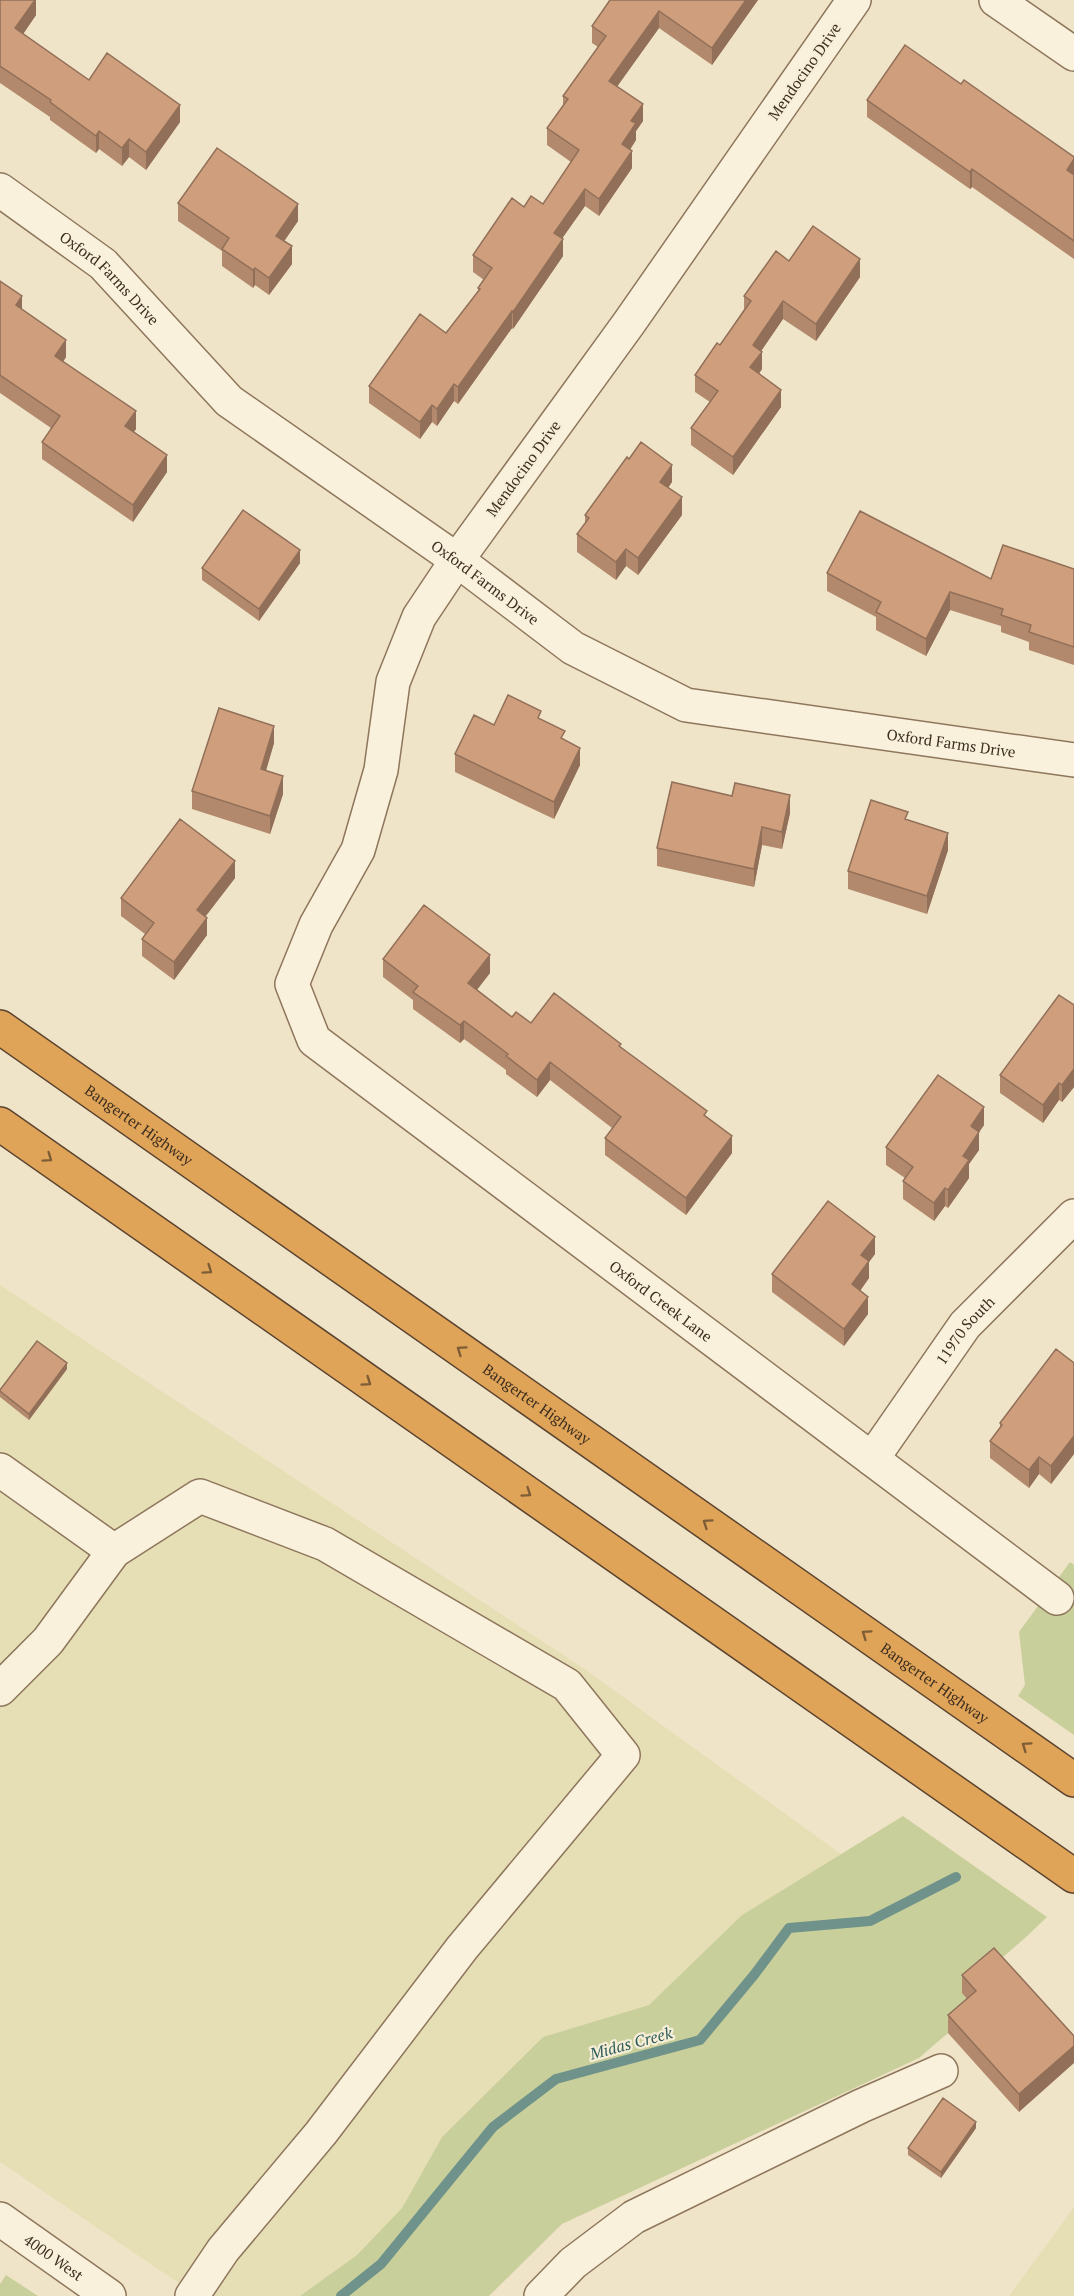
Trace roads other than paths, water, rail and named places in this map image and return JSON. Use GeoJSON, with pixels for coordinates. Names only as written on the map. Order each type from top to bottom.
{"type":"FeatureCollection","features":[{"type":"Feature","properties":{"kind":"highway","name":"Bangerter Highway"},"geometry":{"type":"LineString","coordinates":[[0,1028],[1074,1780]]}},
{"type":"Feature","properties":{"kind":"highway"},"geometry":{"type":"LineString","coordinates":[[0,1124],[1074,1876]]}},
{"type":"Feature","properties":{"kind":"street","name":"Mendocino Drive"},"geometry":{"type":"LineString","coordinates":[[292,984],[316,925],[358,850],[381,770],[393,682],[419,617],[457,560],[629,323],[854,0]]}},
{"type":"Feature","properties":{"kind":"street"},"geometry":{"type":"LineString","coordinates":[[996,0],[1074,54]]}},
{"type":"Feature","properties":{"kind":"street","name":"Oxford Farms Drive"},"geometry":{"type":"LineString","coordinates":[[0,190],[104,264],[229,401],[457,560],[573,648],[686,705],[1074,760]]}},
{"type":"Feature","properties":{"kind":"street","name":"Oxford Creek Lane"},"geometry":{"type":"LineString","coordinates":[[292,984],[314,1040],[1057,1598]]}},
{"type":"Feature","properties":{"kind":"street","name":"11970 South"},"geometry":{"type":"LineString","coordinates":[[872,1459],[965,1325],[1074,1216]]}},
{"type":"Feature","properties":{"kind":"street"},"geometry":{"type":"LineString","coordinates":[[0,1470],[114,1551]]}},
{"type":"Feature","properties":{"kind":"street"},"geometry":{"type":"LineString","coordinates":[[0,1689],[48,1641],[114,1551],[200,1496],[325,1544],[567,1685],[623,1755],[462,1948],[321,2133],[223,2250],[192,2296]]}},
{"type":"Feature","properties":{"kind":"street"},"geometry":{"type":"LineString","coordinates":[[541,2296],[573,2263],[634,2217],[861,2106],[941,2071]]}},
{"type":"Feature","properties":{"kind":"street","name":"4000 West"},"geometry":{"type":"LineString","coordinates":[[0,2219],[109,2296]]}},
{"type":"Feature","properties":{"kind":"waterway","name":"Midas Creek"},"geometry":{"type":"LineString","coordinates":[[341,2296],[381,2264],[493,2127],[556,2079],[700,2040],[754,1975],[789,1928],[870,1921],[956,1877]]}}]}
